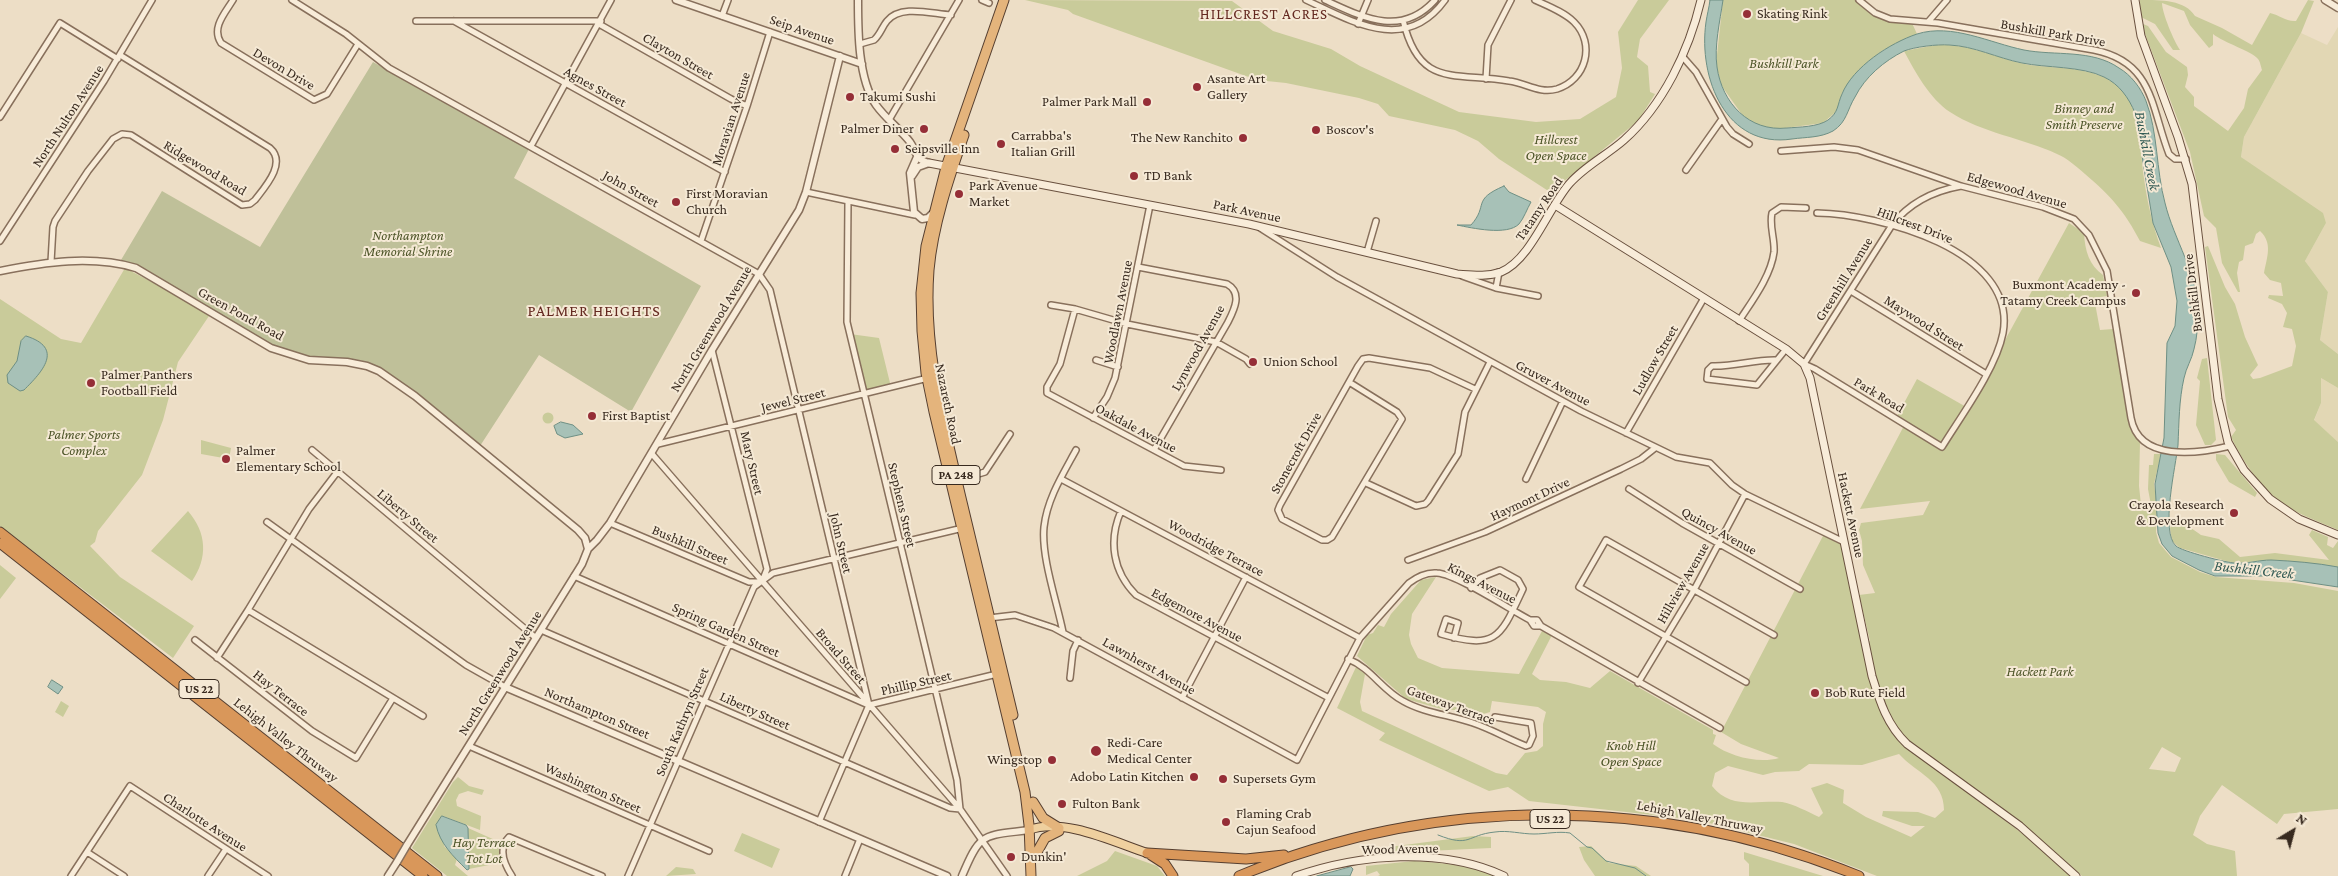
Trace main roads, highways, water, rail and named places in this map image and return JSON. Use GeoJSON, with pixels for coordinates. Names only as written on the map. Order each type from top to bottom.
{"type":"FeatureCollection","features":[{"type":"Feature","properties":{"kind":"highway","name":"Nazareth Road"},"geometry":{"type":"LineString","coordinates":[[1004,0],[934,211],[924,258],[921,293],[922,331],[930,377],[954,481],[1032,802],[1031,876]]}},
{"type":"Feature","properties":{"kind":"highway","name":"Nazareth Road"},"geometry":{"type":"LineString","coordinates":[[930,377],[928,331],[929,269],[949,167]]}},
{"type":"Feature","properties":{"kind":"highway","name":"Lehigh Valley Thruway"},"geometry":{"type":"LineString","coordinates":[[0,532],[436,876]]}},
{"type":"Feature","properties":{"kind":"highway","name":"Lehigh Valley Thruway"},"geometry":{"type":"LineString","coordinates":[[0,543],[423,876]]}},
{"type":"Feature","properties":{"kind":"highway","name":"Nazareth Road"},"geometry":{"type":"LineString","coordinates":[[1000,674],[1033,830],[1037,876]]}},
{"type":"Feature","properties":{"kind":"highway"},"geometry":{"type":"LineString","coordinates":[[1032,802],[1043,818],[1059,829],[1045,838],[1036,854]]}},
{"type":"Feature","properties":{"kind":"highway","name":"Lehigh Valley Thruway"},"geometry":{"type":"LineString","coordinates":[[1239,876],[1301,853],[1374,833],[1435,822],[1510,815],[1577,814],[1653,821],[1728,834],[1802,854],[1859,876]]}},
{"type":"Feature","properties":{"kind":"highway","name":"Lehigh Valley Thruway"},"geometry":{"type":"LineString","coordinates":[[1253,876],[1327,850],[1401,833],[1476,822],[1543,819],[1627,823],[1702,834],[1776,852],[1847,876]]}},
{"type":"Feature","properties":{"kind":"highway"},"geometry":{"type":"LineString","coordinates":[[1147,853],[1246,859],[1301,853]]}},
{"type":"Feature","properties":{"kind":"highway"},"geometry":{"type":"LineString","coordinates":[[1147,853],[1165,864],[1173,876]]}},
{"type":"Feature","properties":{"kind":"main road","name":"Tatamy Road"},"geometry":{"type":"LineString","coordinates":[[1457,274],[1481,276],[1499,272],[1515,263],[1572,181],[1622,142],[1641,123],[1662,93],[1682,56],[1701,0]]}},
{"type":"Feature","properties":{"kind":"main road","name":"Bushkill Drive"},"geometry":{"type":"LineString","coordinates":[[2135,0],[2137,20],[2144,46],[2186,159],[2195,202],[2219,408],[2230,446],[2250,478],[2279,507],[2307,523],[2338,535]]}},
{"type":"Feature","properties":{"kind":"main road","name":"Park Avenue"},"geometry":{"type":"LineString","coordinates":[[929,163],[1256,226],[1457,274]]}},
{"type":"Feature","properties":{"kind":"main road","name":"Hackett Avenue"},"geometry":{"type":"LineString","coordinates":[[1554,205],[1786,349],[1804,364],[1810,378],[1872,676],[1883,710],[1893,729],[1907,744],[2032,836],[2076,876]]}},
{"type":"Feature","properties":{"kind":"main road"},"geometry":{"type":"LineString","coordinates":[[1033,830],[1059,829],[1084,832],[1147,853]]}},
{"type":"Feature","properties":{"kind":"main road","name":"Wood Avenue"},"geometry":{"type":"LineString","coordinates":[[1296,876],[1349,863],[1399,858],[1460,862],[1480,866],[1504,876]]}},
{"type":"Feature","properties":{"kind":"water","name":"Bushkill Creek"},"geometry":{"type":"Polygon","coordinates":[[[1710,0],[1723,0],[1716,59],[1720,80],[1725,92],[1731,103],[1749,120],[1773,128],[1808,126],[1828,120],[1836,111],[1847,84],[1863,66],[1895,43],[1930,31],[1957,32],[2036,52],[2073,54],[2097,58],[2128,74],[2141,91],[2150,113],[2165,203],[2190,271],[2197,299],[2196,340],[2185,374],[2180,403],[2178,445],[2169,513],[2171,538],[2176,546],[2186,551],[2230,562],[2244,563],[2271,560],[2305,562],[2338,567],[2338,587],[2265,576],[2215,576],[2172,556],[2162,544],[2158,533],[2155,484],[2164,438],[2167,343],[2175,326],[2177,301],[2171,267],[2153,223],[2135,113],[2127,97],[2119,88],[2095,73],[2032,65],[1958,46],[1926,46],[1904,51],[1876,70],[1859,90],[1841,124],[1833,131],[1813,137],[1769,139],[1750,133],[1734,121],[1721,105],[1712,86],[1705,44],[1710,0]]]}},
{"type":"Feature","properties":{"kind":"water"},"geometry":{"type":"Polygon","coordinates":[[[1504,186],[1509,192],[1531,202],[1519,224],[1514,228],[1506,230],[1480,229],[1457,225],[1471,225],[1487,195],[1504,186]]]}},
{"type":"Feature","properties":{"kind":"water"},"geometry":{"type":"Polygon","coordinates":[[[26,336],[38,341],[45,347],[47,354],[43,368],[24,390],[20,391],[8,383],[7,375],[17,361],[21,341],[26,336]]]}},
{"type":"Feature","properties":{"kind":"water"},"geometry":{"type":"Polygon","coordinates":[[[561,422],[573,425],[583,434],[565,438],[557,434],[554,426],[561,422]]]}},
{"type":"Feature","properties":{"kind":"water"},"geometry":{"type":"Polygon","coordinates":[[[52,680],[63,687],[58,694],[48,687],[52,680]]]}},
{"type":"Feature","properties":{"kind":"water"},"geometry":{"type":"Polygon","coordinates":[[[442,816],[466,825],[468,828],[469,869],[467,870],[448,849],[438,832],[436,825],[442,816]]]}},
{"type":"Feature","properties":{"kind":"water"},"geometry":{"type":"Polygon","coordinates":[[[1351,867],[1353,869],[1350,876],[1317,876],[1351,867]]]}},
{"type":"Feature","properties":{"kind":"waterway"},"geometry":{"type":"LineString","coordinates":[[1438,835],[1463,841],[1500,832],[1534,834],[1570,833],[1587,847],[1592,848],[1606,861],[1635,868],[1646,876]]}},
{"type":"Feature","properties":{"kind":"place","name":"Skating Rink"},"geometry":{"type":"Point","coordinates":[1747,14]}},
{"type":"Feature","properties":{"kind":"place","name":"Asante Art Gallery"},"geometry":{"type":"Point","coordinates":[1197,87]}},
{"type":"Feature","properties":{"kind":"place","name":"Takumi Sushi"},"geometry":{"type":"Point","coordinates":[850,97]}},
{"type":"Feature","properties":{"kind":"place","name":"Palmer Park Mall"},"geometry":{"type":"Point","coordinates":[1147,102]}},
{"type":"Feature","properties":{"kind":"place","name":"Palmer Diner"},"geometry":{"type":"Point","coordinates":[924,129]}},
{"type":"Feature","properties":{"kind":"place","name":"Boscov's"},"geometry":{"type":"Point","coordinates":[1316,130]}},
{"type":"Feature","properties":{"kind":"place","name":"The New Ranchito"},"geometry":{"type":"Point","coordinates":[1243,138]}},
{"type":"Feature","properties":{"kind":"place","name":"Carrabba's Italian Grill"},"geometry":{"type":"Point","coordinates":[1001,144]}},
{"type":"Feature","properties":{"kind":"place","name":"Seipsville Inn"},"geometry":{"type":"Point","coordinates":[895,149]}},
{"type":"Feature","properties":{"kind":"place","name":"TD Bank"},"geometry":{"type":"Point","coordinates":[1134,176]}},
{"type":"Feature","properties":{"kind":"place","name":"Park Avenue Market"},"geometry":{"type":"Point","coordinates":[959,194]}},
{"type":"Feature","properties":{"kind":"place","name":"First Moravian Church"},"geometry":{"type":"Point","coordinates":[676,202]}},
{"type":"Feature","properties":{"kind":"place","name":"Buxmont Academy - Tatamy Creek Campus"},"geometry":{"type":"Point","coordinates":[2136,293]}},
{"type":"Feature","properties":{"kind":"place","name":"Union School"},"geometry":{"type":"Point","coordinates":[1253,362]}},
{"type":"Feature","properties":{"kind":"place","name":"Palmer Panthers Football Field"},"geometry":{"type":"Point","coordinates":[91,383]}},
{"type":"Feature","properties":{"kind":"place","name":"First Baptist"},"geometry":{"type":"Point","coordinates":[592,416]}},
{"type":"Feature","properties":{"kind":"place","name":"Palmer Elementary School"},"geometry":{"type":"Point","coordinates":[226,459]}},
{"type":"Feature","properties":{"kind":"place","name":"Crayola Research & Development"},"geometry":{"type":"Point","coordinates":[2234,513]}},
{"type":"Feature","properties":{"kind":"place","name":"Bob Rute Field"},"geometry":{"type":"Point","coordinates":[1815,693]}},
{"type":"Feature","properties":{"kind":"place","name":"Redi-Care Medical Center"},"geometry":{"type":"Point","coordinates":[1096,751]}},
{"type":"Feature","properties":{"kind":"place","name":"Wingstop"},"geometry":{"type":"Point","coordinates":[1052,760]}},
{"type":"Feature","properties":{"kind":"place","name":"Adobo Latin Kitchen"},"geometry":{"type":"Point","coordinates":[1194,777]}},
{"type":"Feature","properties":{"kind":"place","name":"Supersets Gym"},"geometry":{"type":"Point","coordinates":[1223,779]}},
{"type":"Feature","properties":{"kind":"place","name":"Fulton Bank"},"geometry":{"type":"Point","coordinates":[1062,804]}},
{"type":"Feature","properties":{"kind":"place","name":"Flaming Crab Cajun Seafood"},"geometry":{"type":"Point","coordinates":[1226,822]}},
{"type":"Feature","properties":{"kind":"place","name":"Dunkin'"},"geometry":{"type":"Point","coordinates":[1011,857]}},
{"type":"Feature","properties":{"kind":"district","name":"HILLCREST ACRES"},"geometry":{"type":"Point","coordinates":[1264,14]}},
{"type":"Feature","properties":{"kind":"district","name":"PALMER HEIGHTS"},"geometry":{"type":"Point","coordinates":[594,311]}},
{"type":"Feature","properties":{"kind":"park label","name":"Bushkill Park"},"geometry":{"type":"Point","coordinates":[1784,64]}},
{"type":"Feature","properties":{"kind":"park label","name":"Binney and Smith Preserve"},"geometry":{"type":"Point","coordinates":[2084,118]}},
{"type":"Feature","properties":{"kind":"park label","name":"Hillcrest Open Space"},"geometry":{"type":"Point","coordinates":[1556,148]}},
{"type":"Feature","properties":{"kind":"park label","name":"Northampton Memorial Shrine"},"geometry":{"type":"Point","coordinates":[408,244]}},
{"type":"Feature","properties":{"kind":"park label","name":"Palmer Sports Complex"},"geometry":{"type":"Point","coordinates":[84,444]}},
{"type":"Feature","properties":{"kind":"park label","name":"Hackett Park"},"geometry":{"type":"Point","coordinates":[2040,672]}},
{"type":"Feature","properties":{"kind":"park label","name":"Knob Hill Open Space"},"geometry":{"type":"Point","coordinates":[1631,754]}},
{"type":"Feature","properties":{"kind":"park label","name":"Hay Terrace Tot Lot"},"geometry":{"type":"Point","coordinates":[484,852]}}]}
